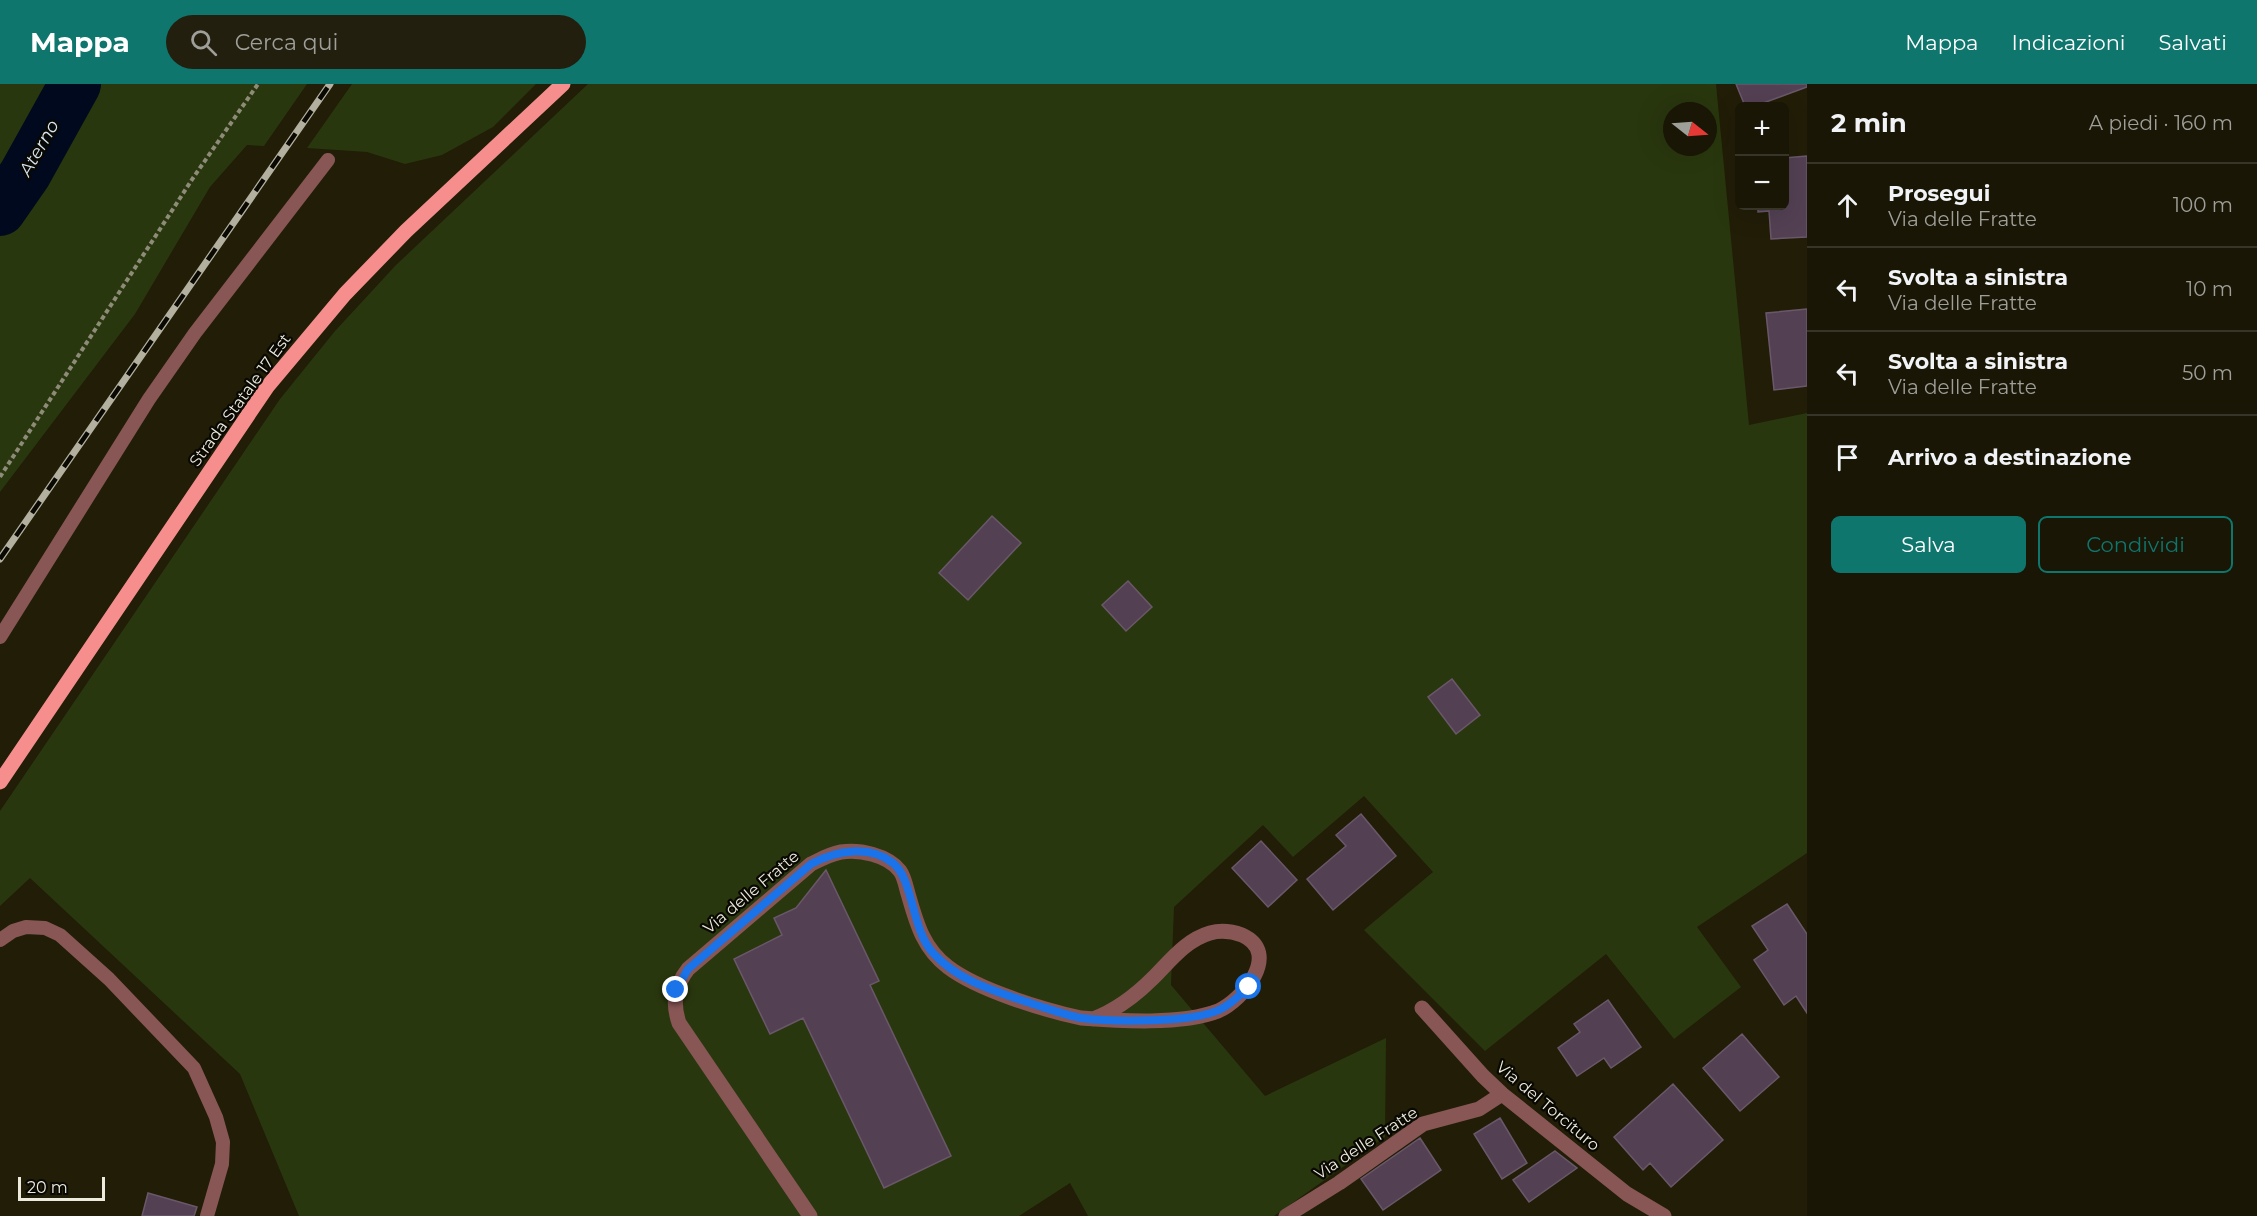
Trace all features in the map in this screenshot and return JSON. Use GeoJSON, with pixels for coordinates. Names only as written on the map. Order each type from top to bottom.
{"type":"FeatureCollection","features":[{"type":"Feature","properties":{"kind":"main road","name":"Strada Statale 17 Est"},"geometry":{"type":"LineString","coordinates":[[0,782],[267,387],[345,294],[406,231],[563,84]]}},
{"type":"Feature","properties":{"kind":"street","name":"Via delle Fratte"},"geometry":{"type":"LineString","coordinates":[[810,1216],[679,1023],[674,1001],[681,978],[688,969],[811,864],[842,851],[864,852],[892,863],[900,871],[904,880],[922,938],[932,952],[949,968],[990,990],[1068,1015],[1093,1019],[1183,1019],[1220,1010],[1249,987],[1258,968],[1260,958],[1257,949],[1246,938],[1229,931],[1202,936],[1183,947],[1151,980],[1120,1006],[1093,1019]]}},
{"type":"Feature","properties":{"kind":"street","name":"Via del Torcituro"},"geometry":{"type":"LineString","coordinates":[[1422,1008],[1502,1094],[1627,1194],[1664,1216]]}},
{"type":"Feature","properties":{"kind":"street","name":"Via delle Fratte"},"geometry":{"type":"LineString","coordinates":[[1286,1216],[1339,1183],[1423,1124],[1479,1109],[1502,1094]]}},
{"type":"Feature","properties":{"kind":"lane"},"geometry":{"type":"LineString","coordinates":[[0,637],[148,399],[195,333],[328,160]]}},
{"type":"Feature","properties":{"kind":"lane"},"geometry":{"type":"LineString","coordinates":[[0,939],[13,931],[26,927],[45,928],[60,935],[109,979],[194,1068],[216,1117],[223,1142],[222,1164],[207,1216]]}},
{"type":"Feature","properties":{"kind":"path"},"geometry":{"type":"LineString","coordinates":[[0,477],[193,178],[258,84]]}},
{"type":"Feature","properties":{"kind":"green space"},"geometry":{"type":"Polygon","coordinates":[[[0,84],[307,84],[264,146],[247,145],[210,187],[135,314],[0,492],[0,84]]]}},
{"type":"Feature","properties":{"kind":"green space"},"geometry":{"type":"Polygon","coordinates":[[[352,84],[536,84],[493,127],[442,155],[405,164],[367,152],[307,148],[352,84]]]}},
{"type":"Feature","properties":{"kind":"green space"},"geometry":{"type":"Polygon","coordinates":[[[588,84],[1716,84],[1749,425],[1807,413],[1807,853],[1697,927],[1741,987],[1674,1039],[1606,954],[1485,1051],[1364,930],[1433,872],[1364,796],[1293,857],[1263,825],[1174,907],[1171,985],[1265,1096],[1386,1038],[1385,1137],[1274,1216],[1088,1216],[1070,1183],[1019,1216],[299,1216],[240,1074],[30,878],[0,906],[0,811],[280,399],[335,331],[396,265],[588,84]]]}},
{"type":"Feature","properties":{"kind":"building"},"geometry":{"type":"Polygon","coordinates":[[[1736,84],[1807,84],[1807,87],[1766,102],[1743,102],[1736,84]]]}},
{"type":"Feature","properties":{"kind":"building"},"geometry":{"type":"Polygon","coordinates":[[[1807,156],[1807,237],[1771,239],[1769,211],[1758,212],[1758,210],[1789,210],[1789,158],[1807,156]]]}},
{"type":"Feature","properties":{"kind":"building"},"geometry":{"type":"Polygon","coordinates":[[[1807,309],[1807,386],[1774,390],[1766,313],[1807,309]]]}},
{"type":"Feature","properties":{"kind":"building"},"geometry":{"type":"Polygon","coordinates":[[[992,516],[1021,543],[968,600],[939,573],[992,516]]]}},
{"type":"Feature","properties":{"kind":"building"},"geometry":{"type":"Polygon","coordinates":[[[1128,581],[1152,607],[1126,631],[1102,605],[1128,581]]]}},
{"type":"Feature","properties":{"kind":"building"},"geometry":{"type":"Polygon","coordinates":[[[1452,679],[1480,715],[1456,734],[1428,697],[1452,679]]]}},
{"type":"Feature","properties":{"kind":"building"},"geometry":{"type":"Polygon","coordinates":[[[1361,814],[1396,856],[1333,910],[1307,879],[1346,846],[1336,835],[1361,814]]]}},
{"type":"Feature","properties":{"kind":"building"},"geometry":{"type":"Polygon","coordinates":[[[1261,841],[1297,880],[1268,907],[1232,868],[1261,841]]]}},
{"type":"Feature","properties":{"kind":"building"},"geometry":{"type":"Polygon","coordinates":[[[826,870],[879,981],[870,985],[951,1156],[884,1188],[803,1018],[770,1034],[734,959],[782,935],[774,918],[796,908],[826,870]]]}},
{"type":"Feature","properties":{"kind":"building"},"geometry":{"type":"Polygon","coordinates":[[[1787,904],[1807,934],[1807,1013],[1796,996],[1784,1005],[1754,960],[1768,950],[1752,926],[1787,904]]]}},
{"type":"Feature","properties":{"kind":"building"},"geometry":{"type":"Polygon","coordinates":[[[1608,1000],[1641,1047],[1611,1068],[1604,1058],[1577,1076],[1558,1048],[1580,1032],[1574,1024],[1608,1000]]]}},
{"type":"Feature","properties":{"kind":"building"},"geometry":{"type":"Polygon","coordinates":[[[1742,1034],[1779,1077],[1740,1111],[1703,1068],[1742,1034]]]}},
{"type":"Feature","properties":{"kind":"building"},"geometry":{"type":"Polygon","coordinates":[[[1673,1084],[1723,1140],[1671,1187],[1650,1163],[1643,1170],[1614,1137],[1673,1084]]]}},
{"type":"Feature","properties":{"kind":"building"},"geometry":{"type":"Polygon","coordinates":[[[1500,1118],[1527,1163],[1502,1179],[1474,1134],[1500,1118]]]}},
{"type":"Feature","properties":{"kind":"building"},"geometry":{"type":"Polygon","coordinates":[[[1420,1138],[1441,1170],[1383,1210],[1361,1179],[1420,1138]]]}},
{"type":"Feature","properties":{"kind":"building"},"geometry":{"type":"Polygon","coordinates":[[[1555,1151],[1577,1168],[1529,1202],[1513,1180],[1555,1151]]]}},
{"type":"Feature","properties":{"kind":"building"},"geometry":{"type":"Polygon","coordinates":[[[148,1193],[197,1207],[194,1216],[142,1216],[148,1193]]]}},
{"type":"Feature","properties":{"kind":"waterway","name":"Aterno"},"geometry":{"type":"LineString","coordinates":[[0,210],[25,174],[75,84]]}},
{"type":"Feature","properties":{"kind":"railway"},"geometry":{"type":"LineString","coordinates":[[0,559],[330,84]]}},
{"type":"Feature","properties":{"kind":"route"},"geometry":{"type":"LineString","coordinates":[[676,990],[688,969],[811,864],[842,851],[864,852],[892,863],[900,871],[916,923],[922,938],[932,952],[949,968],[990,990],[1081,1018],[1151,1020],[1183,1019],[1206,1015],[1220,1010],[1249,987]]}}]}
